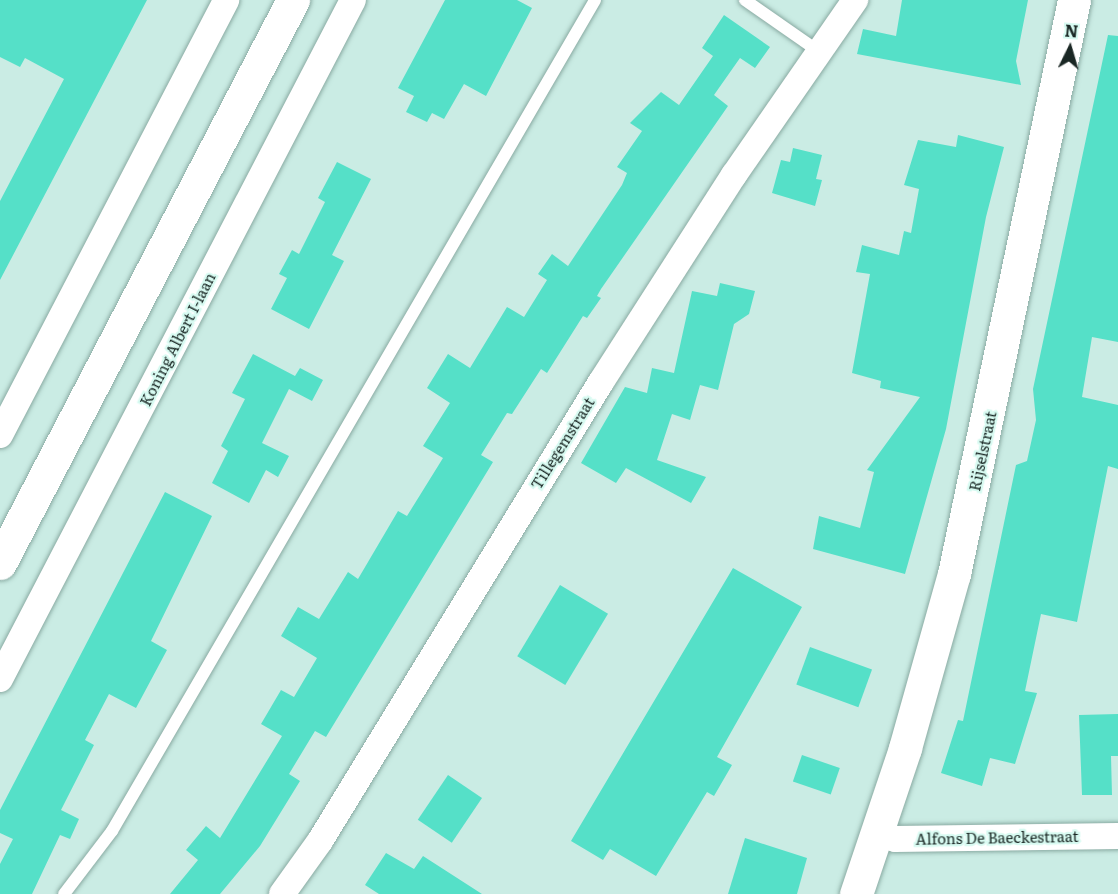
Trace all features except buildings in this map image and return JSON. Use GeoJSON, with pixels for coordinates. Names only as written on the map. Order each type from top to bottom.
{"type":"FeatureCollection","features":[{"type":"Feature","properties":{"kind":"street"},"geometry":{"type":"LineString","coordinates":[[0,435],[226,0]]}},
{"type":"Feature","properties":{"kind":"street"},"geometry":{"type":"LineString","coordinates":[[0,563],[293,0]]}},
{"type":"Feature","properties":{"kind":"street","name":"Koning Albert I-laan"},"geometry":{"type":"LineString","coordinates":[[0,679],[353,0]]}},
{"type":"Feature","properties":{"kind":"street","name":"Tillegemstraat"},"geometry":{"type":"LineString","coordinates":[[282,894],[320,841],[558,449],[818,51],[855,0]]}},
{"type":"Feature","properties":{"kind":"street","name":"Rijselstraat"},"geometry":{"type":"LineString","coordinates":[[856,894],[931,662],[954,574],[1074,0]]}},
{"type":"Feature","properties":{"kind":"street","name":"Alfons De Baeckestraat"},"geometry":{"type":"LineString","coordinates":[[877,833],[895,839],[1118,836]]}},
{"type":"Feature","properties":{"kind":"lane"},"geometry":{"type":"LineString","coordinates":[[64,894],[112,831],[595,0]]}},
{"type":"Feature","properties":{"kind":"lane"},"geometry":{"type":"LineString","coordinates":[[745,0],[818,51]]}}]}
